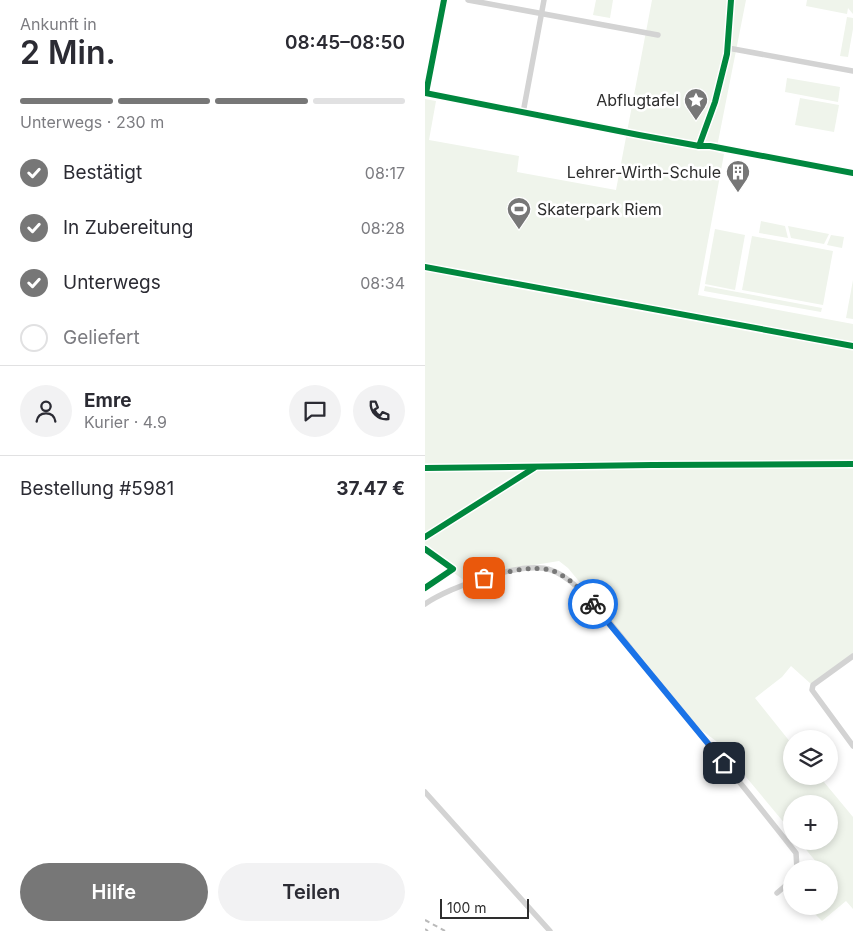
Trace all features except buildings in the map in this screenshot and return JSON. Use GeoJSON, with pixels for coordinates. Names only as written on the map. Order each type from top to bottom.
{"type":"FeatureCollection","features":[{"type":"Feature","properties":{"kind":"street"},"geometry":{"type":"LineString","coordinates":[[468,0],[658,35]]}},
{"type":"Feature","properties":{"kind":"street"},"geometry":{"type":"LineString","coordinates":[[523,113],[544,0]]}},
{"type":"Feature","properties":{"kind":"street"},"geometry":{"type":"LineString","coordinates":[[728,48],[853,71]]}},
{"type":"Feature","properties":{"kind":"street"},"geometry":{"type":"LineString","coordinates":[[425,604],[470,582],[497,574],[536,568],[550,570],[561,575],[588,597],[796,852],[798,860]]}},
{"type":"Feature","properties":{"kind":"street"},"geometry":{"type":"LineString","coordinates":[[853,656],[813,686],[812,690],[853,746]]}},
{"type":"Feature","properties":{"kind":"street"},"geometry":{"type":"LineString","coordinates":[[425,792],[550,931]]}},
{"type":"Feature","properties":{"kind":"street"},"geometry":{"type":"LineString","coordinates":[[777,893],[783,888]]}},
{"type":"Feature","properties":{"kind":"shaded area"},"geometry":{"type":"Polygon","coordinates":[[[596,0],[613,0],[610,18],[593,15],[596,0]]]}},
{"type":"Feature","properties":{"kind":"shaded area"},"geometry":{"type":"Polygon","coordinates":[[[652,0],[746,0],[716,152],[724,154],[698,295],[853,324],[853,653],[811,684],[791,666],[782,677],[755,698],[783,733],[783,785],[826,785],[835,795],[783,795],[783,821],[716,741],[700,729],[568,568],[559,561],[497,571],[465,581],[425,552],[425,99],[436,101],[429,140],[519,156],[517,172],[616,190],[652,0]]]}},
{"type":"Feature","properties":{"kind":"shaded area"},"geometry":{"type":"Polygon","coordinates":[[[807,0],[853,0],[853,14],[848,8],[847,14],[806,6],[807,0]]]}},
{"type":"Feature","properties":{"kind":"shaded area"},"geometry":{"type":"Polygon","coordinates":[[[847,17],[853,18],[848,57],[840,56],[847,17]]]}},
{"type":"Feature","properties":{"kind":"shaded area"},"geometry":{"type":"Polygon","coordinates":[[[787,78],[840,87],[838,102],[785,92],[787,78]]]}},
{"type":"Feature","properties":{"kind":"shaded area"},"geometry":{"type":"Polygon","coordinates":[[[800,98],[839,105],[834,132],[795,125],[800,98]]]}},
{"type":"Feature","properties":{"kind":"shaded area"},"geometry":{"type":"Polygon","coordinates":[[[761,221],[785,226],[788,238],[759,233],[761,221]]]}},
{"type":"Feature","properties":{"kind":"shaded area"},"geometry":{"type":"Polygon","coordinates":[[[788,226],[829,234],[824,244],[791,238],[788,226]]]}},
{"type":"Feature","properties":{"kind":"shaded area"},"geometry":{"type":"Polygon","coordinates":[[[715,229],[745,235],[735,290],[705,284],[715,229]]]}},
{"type":"Feature","properties":{"kind":"shaded area"},"geometry":{"type":"Polygon","coordinates":[[[831,235],[844,237],[842,248],[827,245],[831,235]]]}},
{"type":"Feature","properties":{"kind":"shaded area"},"geometry":{"type":"Polygon","coordinates":[[[752,236],[833,251],[823,305],[742,290],[752,236]]]}},
{"type":"Feature","properties":{"kind":"shaded area"},"geometry":{"type":"Polygon","coordinates":[[[853,280],[853,319],[846,318],[853,280]]]}},
{"type":"Feature","properties":{"kind":"shaded area"},"geometry":{"type":"Polygon","coordinates":[[[705,286],[822,308],[821,312],[704,291],[705,286]]]}},
{"type":"Feature","properties":{"kind":"shaded area"},"geometry":{"type":"Polygon","coordinates":[[[838,799],[853,817],[853,909],[846,901],[838,908],[838,860],[815,860],[806,850],[838,850],[838,799]]]}},
{"type":"Feature","properties":{"kind":"shaded area"},"geometry":{"type":"Polygon","coordinates":[[[816,915],[829,915],[822,921],[816,915]]]}},
{"type":"Feature","properties":{"kind":"railway"},"geometry":{"type":"LineString","coordinates":[[425,920],[445,931]]}},
{"type":"Feature","properties":{"kind":"cycle path"},"geometry":{"type":"LineString","coordinates":[[426,93],[444,0]]}},
{"type":"Feature","properties":{"kind":"cycle path"},"geometry":{"type":"LineString","coordinates":[[699,146],[715,102],[727,54],[731,0]]}},
{"type":"Feature","properties":{"kind":"cycle path"},"geometry":{"type":"LineString","coordinates":[[425,93],[639,135],[699,146],[710,146],[853,173]]}},
{"type":"Feature","properties":{"kind":"cycle path"},"geometry":{"type":"LineString","coordinates":[[425,267],[853,346]]}},
{"type":"Feature","properties":{"kind":"cycle path"},"geometry":{"type":"LineString","coordinates":[[425,468],[853,464]]}},
{"type":"Feature","properties":{"kind":"cycle path"},"geometry":{"type":"LineString","coordinates":[[425,537],[534,468]]}},
{"type":"Feature","properties":{"kind":"cycle path"},"geometry":{"type":"LineString","coordinates":[[425,549],[453,569],[425,588]]}},
{"type":"Feature","properties":{"kind":"way so far"},"geometry":{"type":"LineString","coordinates":[[484,578],[536,568],[550,570],[575,585],[593,604]]}},
{"type":"Feature","properties":{"kind":"place","name":"Abflugtafel"},"geometry":{"type":"Point","coordinates":[696,121]}},
{"type":"Feature","properties":{"kind":"place","name":"Lehrer-Wirth-Schule"},"geometry":{"type":"Point","coordinates":[738,193]}},
{"type":"Feature","properties":{"kind":"place","name":"Skaterpark Riem"},"geometry":{"type":"Point","coordinates":[519,230]}},
{"type":"Feature","properties":{"kind":"route"},"geometry":{"type":"LineString","coordinates":[[593,604],[724,763]]}}]}
